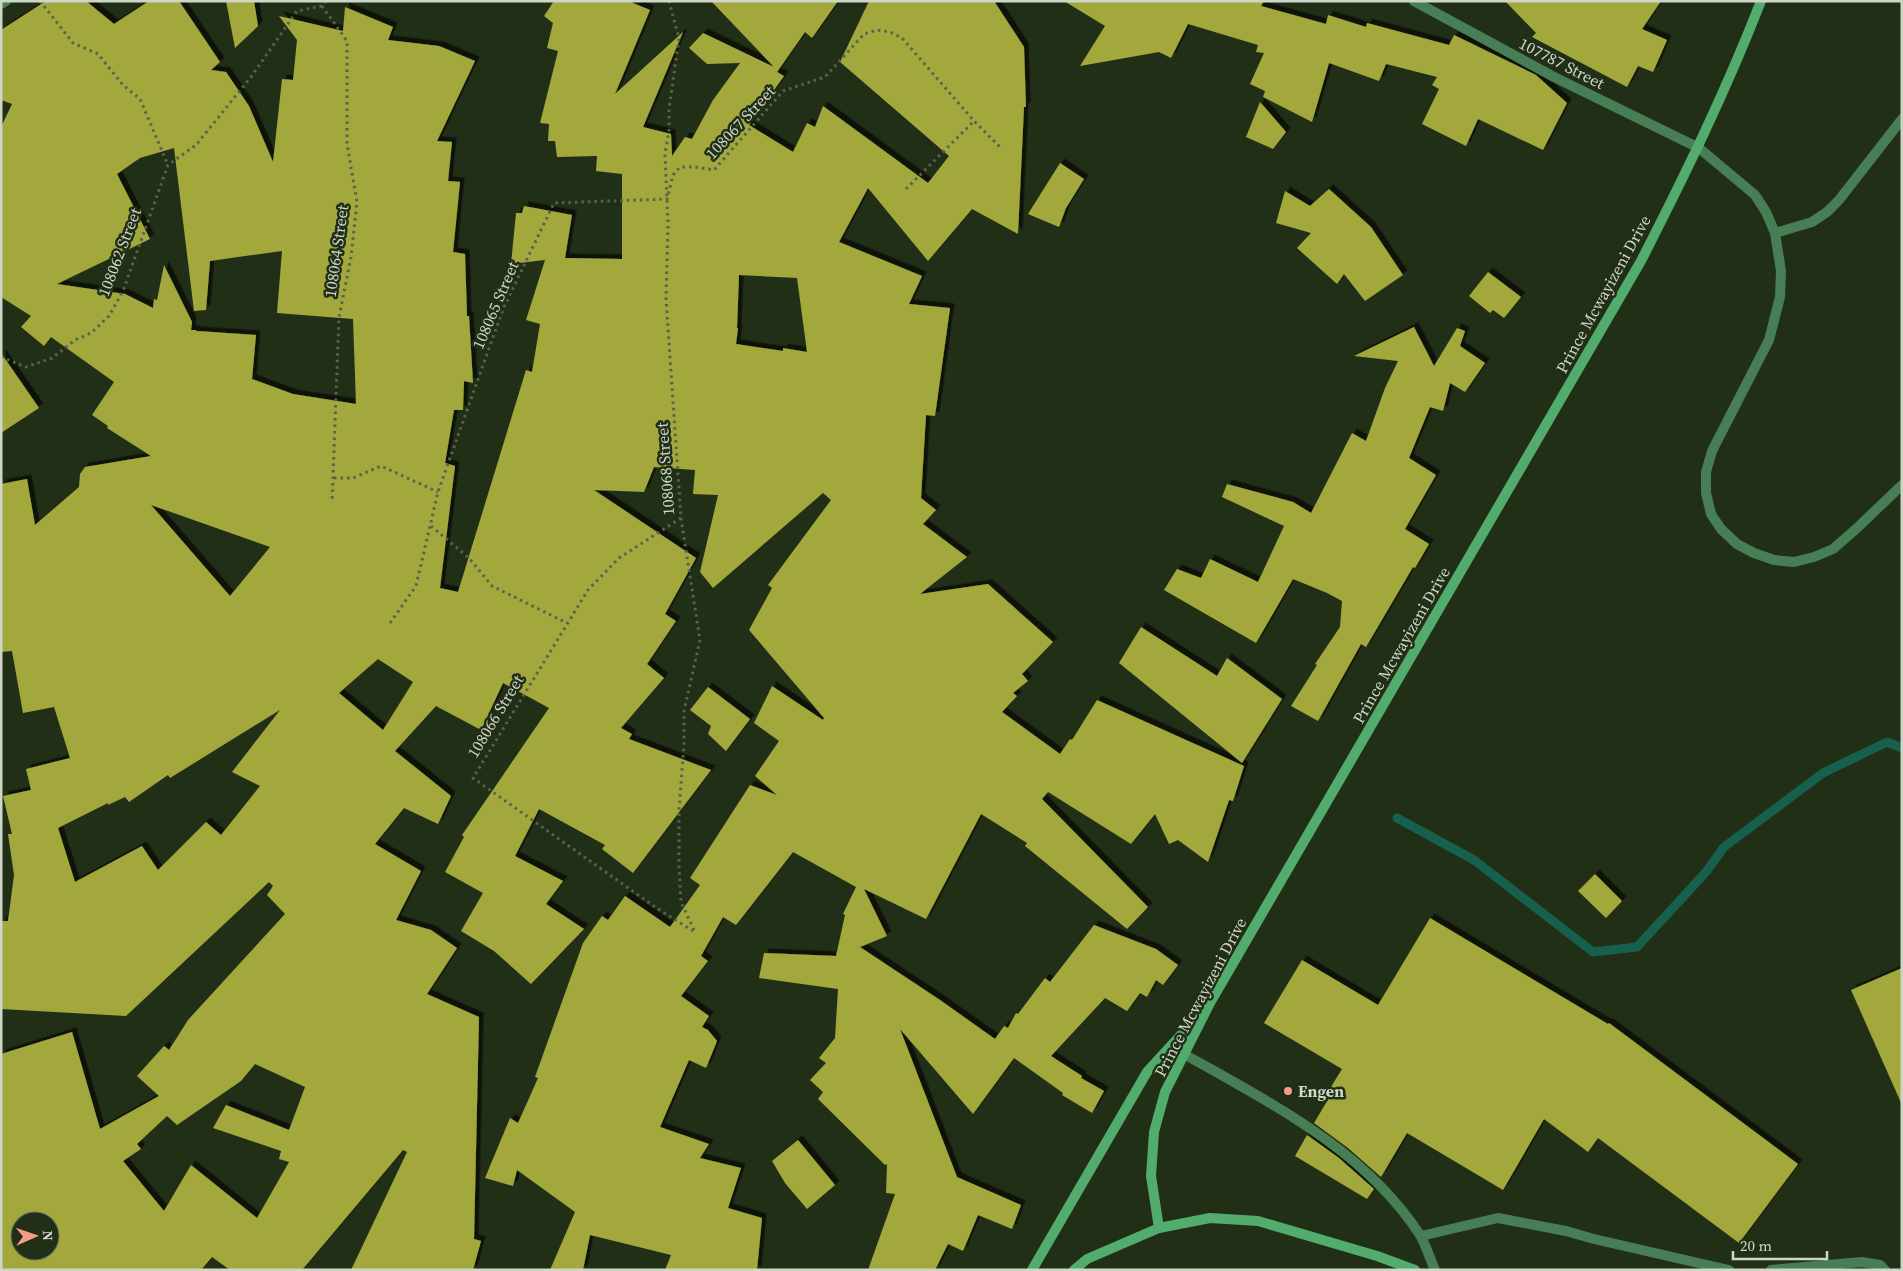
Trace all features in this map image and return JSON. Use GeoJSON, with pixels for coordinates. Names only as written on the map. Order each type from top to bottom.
{"type":"FeatureCollection","features":[{"type":"Feature","properties":{"kind":"street"},"geometry":{"type":"LineString","coordinates":[[1,4],[6,1]]}},
{"type":"Feature","properties":{"kind":"street","name":"107787 Street"},"geometry":{"type":"LineString","coordinates":[[1414,1],[1554,78],[1698,148],[1755,195],[1766,212],[1775,233],[1781,271],[1780,297],[1776,319],[1769,340],[1712,451],[1706,472],[1706,486],[1711,514],[1721,529],[1737,544],[1774,560],[1794,562],[1814,557],[1833,549],[1902,485]]}},
{"type":"Feature","properties":{"kind":"street","name":"Prince Mcwayizeni Drive"},"geometry":{"type":"LineString","coordinates":[[1159,1228],[1151,1176],[1154,1132],[1165,1092],[1210,1003],[1641,261],[1698,148],[1738,59],[1761,1]]}},
{"type":"Feature","properties":{"kind":"street"},"geometry":{"type":"LineString","coordinates":[[1775,233],[1812,222],[1827,212],[1839,200],[1902,119]]}},
{"type":"Feature","properties":{"kind":"street"},"geometry":{"type":"LineString","coordinates":[[1032,1270],[1146,1072],[1210,1003]]}},
{"type":"Feature","properties":{"kind":"street"},"geometry":{"type":"LineString","coordinates":[[1184,1054],[1313,1129],[1349,1156],[1393,1200],[1421,1236],[1435,1270]]}},
{"type":"Feature","properties":{"kind":"street"},"geometry":{"type":"LineString","coordinates":[[1074,1270],[1087,1259],[1159,1228],[1210,1218],[1258,1221],[1377,1256],[1415,1270]]}},
{"type":"Feature","properties":{"kind":"street"},"geometry":{"type":"LineString","coordinates":[[1421,1236],[1498,1218],[1566,1231],[1729,1270]]}},
{"type":"Feature","properties":{"kind":"street"},"geometry":{"type":"LineString","coordinates":[[1771,1270],[1862,1262],[1880,1264],[1885,1270]]}},
{"type":"Feature","properties":{"kind":"path"},"geometry":{"type":"LineString","coordinates":[[40,1],[74,43],[98,54],[123,85],[140,99],[168,165],[196,145],[251,77],[297,11],[322,6],[326,1]]}},
{"type":"Feature","properties":{"kind":"path","name":"108068 Street"},"geometry":{"type":"LineString","coordinates":[[669,1],[679,38],[665,153],[667,199],[666,299],[681,518],[700,640],[684,711],[680,811],[680,902],[694,932]]}},
{"type":"Feature","properties":{"kind":"path","name":"108064 Street"},"geometry":{"type":"LineString","coordinates":[[322,6],[348,41],[347,144],[357,202],[351,257],[340,317],[332,502]]}},
{"type":"Feature","properties":{"kind":"path","name":"108067 Street"},"geometry":{"type":"LineString","coordinates":[[667,199],[673,175],[680,167],[714,170],[783,91],[825,77],[864,34],[877,30],[890,32],[902,38],[974,121],[1000,147]]}},
{"type":"Feature","properties":{"kind":"path"},"geometry":{"type":"LineString","coordinates":[[906,189],[974,121]]}},
{"type":"Feature","properties":{"kind":"path","name":"108062 Street"},"geometry":{"type":"LineString","coordinates":[[1,357],[26,367],[52,358],[74,340],[91,333],[109,316],[123,291],[168,165]]}},
{"type":"Feature","properties":{"kind":"path","name":"108065 Street"},"geometry":{"type":"LineString","coordinates":[[390,623],[416,586],[438,492],[503,310],[554,203],[667,199]]}},
{"type":"Feature","properties":{"kind":"path"},"geometry":{"type":"LineString","coordinates":[[334,478],[353,478],[382,466],[438,492]]}},
{"type":"Feature","properties":{"kind":"path","name":"108066 Street"},"geometry":{"type":"LineString","coordinates":[[681,518],[619,558],[588,590],[473,778],[655,907],[694,932]]}},
{"type":"Feature","properties":{"kind":"path"},"geometry":{"type":"LineString","coordinates":[[431,526],[469,558],[492,586],[567,622]]}},
{"type":"Feature","properties":{"kind":"building"},"geometry":{"type":"Polygon","coordinates":[[[46,1],[86,1],[114,24],[149,1],[179,1],[220,62],[211,70],[226,72],[249,106],[273,162],[282,79],[293,80],[297,40],[279,16],[343,31],[345,7],[393,27],[388,40],[439,46],[475,61],[437,141],[452,142],[448,181],[460,182],[453,252],[465,254],[467,316],[469,316],[473,383],[464,381],[463,410],[454,410],[445,463],[455,466],[440,588],[458,592],[526,370],[532,372],[540,324],[526,320],[545,260],[511,264],[516,213],[522,213],[524,206],[572,215],[565,258],[622,259],[622,174],[596,171],[597,156],[557,157],[555,141],[548,141],[549,124],[540,123],[558,51],[547,48],[553,23],[544,16],[554,1],[628,1],[650,10],[615,94],[683,32],[643,127],[671,134],[672,156],[685,137],[692,139],[713,100],[740,63],[707,64],[689,48],[703,33],[774,67],[711,1],[838,1],[812,38],[805,32],[777,72],[784,76],[749,125],[793,152],[807,123],[815,127],[823,106],[928,183],[949,156],[840,62],[869,1],[994,1],[1024,47],[1026,107],[1024,107],[1018,234],[972,209],[928,261],[868,188],[839,242],[922,276],[909,304],[950,308],[935,416],[926,415],[921,498],[936,510],[923,524],[967,557],[920,594],[988,584],[1053,642],[1022,674],[1028,681],[1013,693],[1017,696],[1002,712],[1060,754],[1070,739],[1072,740],[1097,700],[1244,766],[1233,801],[1229,800],[1208,862],[1178,840],[1169,844],[1155,814],[1131,844],[1048,792],[1042,799],[1148,907],[1127,929],[1025,846],[1027,843],[981,814],[926,919],[864,889],[887,936],[860,947],[995,1039],[1004,1026],[1008,1028],[1016,1013],[1018,1014],[1045,978],[1050,982],[1094,925],[1156,949],[1178,965],[1163,985],[1156,980],[1147,997],[1140,993],[1127,1011],[1105,998],[1051,1056],[1082,1076],[1081,1078],[1104,1091],[1092,1113],[1062,1095],[1063,1093],[1014,1058],[973,1114],[900,1029],[957,1177],[1021,1205],[1012,1229],[978,1215],[963,1251],[948,1244],[935,1270],[868,1270],[895,1194],[886,1193],[887,1164],[885,1165],[818,1099],[823,1092],[810,1080],[826,1063],[819,1058],[835,1038],[838,989],[759,978],[764,953],[836,956],[845,915],[843,914],[856,887],[793,852],[736,925],[723,917],[701,956],[708,961],[681,996],[709,1016],[702,1027],[708,1030],[717,1041],[706,1068],[689,1060],[660,1127],[709,1144],[700,1158],[741,1168],[728,1208],[762,1218],[757,1270],[665,1270],[671,1255],[590,1235],[583,1270],[550,1270],[575,1212],[517,1170],[513,1186],[485,1178],[510,1118],[518,1123],[538,1078],[535,1077],[583,943],[602,916],[608,920],[625,896],[670,927],[700,885],[690,878],[750,785],[777,795],[755,776],[779,741],[754,723],[772,686],[823,720],[824,718],[749,630],[772,588],[768,585],[831,500],[823,493],[713,588],[700,572],[718,495],[693,494],[695,470],[654,467],[644,492],[594,490],[696,558],[665,614],[676,621],[647,664],[664,678],[621,728],[632,734],[629,739],[711,770],[633,873],[602,849],[605,845],[539,809],[515,856],[563,881],[546,904],[584,929],[531,984],[494,951],[461,931],[483,893],[445,872],[464,837],[462,835],[549,708],[503,683],[481,730],[436,706],[395,751],[451,796],[438,824],[404,808],[375,844],[421,871],[396,920],[431,930],[457,948],[427,994],[479,1017],[474,1239],[481,1241],[473,1270],[351,1270],[407,1152],[403,1150],[302,1270],[230,1270],[212,1257],[201,1270],[1,1270],[1,1054],[72,1032],[100,1129],[159,1096],[137,1076],[164,1046],[169,1050],[188,1020],[285,914],[267,895],[273,886],[269,882],[126,1016],[1,1009],[1,921],[8,921],[14,875],[8,834],[12,834],[3,796],[31,790],[26,769],[70,758],[54,707],[23,713],[12,651],[1,652],[1,484],[27,479],[35,525],[79,487],[80,474],[85,467],[151,456],[107,428],[108,426],[92,415],[114,382],[51,337],[44,346],[21,327],[31,316],[1,297],[1,127],[12,104],[1,100],[1,30],[46,1]],[[174,148],[140,158],[117,174],[150,239],[57,284],[125,294],[153,308],[154,299],[157,300],[164,265],[192,322],[191,330],[196,330],[197,332],[256,335],[252,379],[293,394],[356,404],[353,319],[277,313],[282,251],[210,261],[206,310],[194,311],[174,148]],[[739,275],[736,344],[783,351],[783,348],[807,352],[797,278],[739,275]],[[151,505],[230,596],[270,547],[151,505]],[[378,659],[339,693],[383,730],[413,682],[378,659]],[[280,710],[170,778],[168,775],[129,802],[125,797],[108,805],[108,803],[58,828],[75,882],[142,846],[158,870],[206,822],[221,835],[260,786],[232,772],[280,710]],[[255,1064],[241,1081],[177,1125],[167,1116],[137,1144],[141,1149],[123,1161],[164,1211],[191,1165],[257,1218],[289,1162],[279,1159],[281,1151],[213,1128],[226,1105],[289,1130],[305,1087],[255,1064]]]}},
{"type":"Feature","properties":{"kind":"building"},"geometry":{"type":"Polygon","coordinates":[[[226,1],[254,1],[258,26],[235,48],[226,1]]]}},
{"type":"Feature","properties":{"kind":"building"},"geometry":{"type":"Polygon","coordinates":[[[1064,1],[1264,1],[1261,6],[1326,24],[1328,15],[1366,27],[1367,23],[1449,45],[1454,35],[1536,75],[1567,103],[1543,150],[1478,119],[1466,146],[1422,124],[1439,89],[1432,85],[1437,77],[1386,64],[1379,81],[1329,63],[1312,122],[1263,97],[1265,91],[1250,84],[1264,53],[1256,52],[1258,45],[1188,24],[1171,58],[1159,52],[1080,66],[1105,26],[1064,1]]]}},
{"type":"Feature","properties":{"kind":"building"},"geometry":{"type":"Polygon","coordinates":[[[1505,1],[1661,1],[1642,29],[1667,40],[1653,72],[1638,66],[1627,87],[1532,37],[1536,33],[1505,1]]]}},
{"type":"Feature","properties":{"kind":"building"},"geometry":{"type":"Polygon","coordinates":[[[1260,102],[1286,132],[1273,149],[1246,137],[1260,102]]]}},
{"type":"Feature","properties":{"kind":"building"},"geometry":{"type":"Polygon","coordinates":[[[1060,163],[1084,179],[1066,208],[1059,227],[1028,214],[1060,163]]]}},
{"type":"Feature","properties":{"kind":"building"},"geometry":{"type":"Polygon","coordinates":[[[1329,189],[1371,227],[1403,275],[1365,301],[1344,274],[1337,284],[1297,248],[1311,233],[1276,223],[1285,191],[1310,206],[1329,189]]]}},
{"type":"Feature","properties":{"kind":"building"},"geometry":{"type":"Polygon","coordinates":[[[1488,272],[1521,297],[1504,318],[1493,310],[1490,313],[1469,296],[1488,272]]]}},
{"type":"Feature","properties":{"kind":"building"},"geometry":{"type":"Polygon","coordinates":[[[1414,327],[1434,366],[1457,328],[1465,331],[1460,346],[1485,363],[1465,392],[1450,383],[1443,411],[1430,407],[1409,458],[1436,475],[1405,529],[1429,544],[1415,568],[1413,567],[1366,647],[1361,644],[1318,721],[1291,706],[1317,665],[1315,664],[1340,627],[1342,601],[1293,579],[1256,643],[1164,590],[1177,569],[1201,578],[1210,559],[1258,582],[1284,526],[1222,497],[1227,484],[1293,502],[1311,513],[1352,433],[1366,441],[1385,388],[1398,361],[1354,356],[1414,327]]]}},
{"type":"Feature","properties":{"kind":"building"},"geometry":{"type":"Polygon","coordinates":[[[1,353],[39,408],[1,433],[1,353]]]}},
{"type":"Feature","properties":{"kind":"building"},"geometry":{"type":"Polygon","coordinates":[[[1141,627],[1217,676],[1227,658],[1282,699],[1242,763],[1119,663],[1141,627]]]}},
{"type":"Feature","properties":{"kind":"building"},"geometry":{"type":"Polygon","coordinates":[[[708,687],[750,719],[726,751],[708,734],[711,726],[690,710],[708,687]]]}},
{"type":"Feature","properties":{"kind":"building"},"geometry":{"type":"Polygon","coordinates":[[[1595,874],[1622,901],[1606,918],[1578,891],[1595,874]]]}},
{"type":"Feature","properties":{"kind":"building"},"geometry":{"type":"Polygon","coordinates":[[[1430,918],[1609,1023],[1798,1164],[1739,1243],[1598,1138],[1588,1152],[1544,1119],[1503,1190],[1407,1133],[1381,1177],[1348,1148],[1314,1123],[1332,1093],[1326,1095],[1342,1069],[1264,1023],[1302,960],[1378,1005],[1430,918]]]}},
{"type":"Feature","properties":{"kind":"building"},"geometry":{"type":"Polygon","coordinates":[[[1902,968],[1902,1105],[1851,990],[1902,968]]]}},
{"type":"Feature","properties":{"kind":"building"},"geometry":{"type":"Polygon","coordinates":[[[1307,1135],[1339,1158],[1374,1189],[1367,1199],[1295,1156],[1307,1135]]]}},
{"type":"Feature","properties":{"kind":"building"},"geometry":{"type":"Polygon","coordinates":[[[798,1140],[835,1185],[807,1209],[785,1183],[772,1161],[798,1140]]]}},
{"type":"Feature","properties":{"kind":"waterway"},"geometry":{"type":"LineString","coordinates":[[1397,818],[1474,860],[1593,952],[1637,947],[1706,872],[1724,847],[1823,773],[1887,742],[1902,748]]}},
{"type":"Feature","properties":{"kind":"place","name":"Engen"},"geometry":{"type":"Point","coordinates":[1288,1091]}}]}
